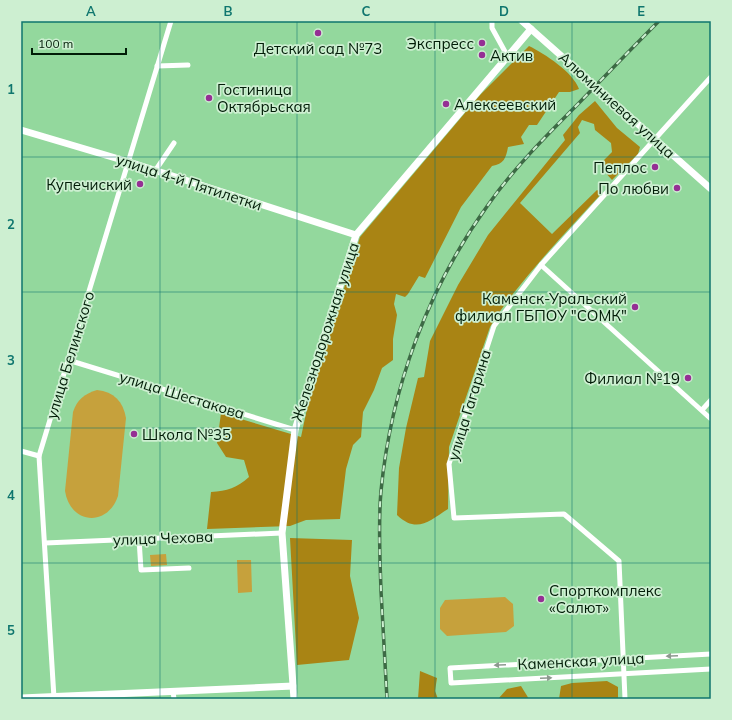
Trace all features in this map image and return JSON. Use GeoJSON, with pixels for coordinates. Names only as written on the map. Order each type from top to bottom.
{"type":"FeatureCollection","features":[{"type":"Feature","properties":{"kind":"street","name":"улица Белинского"},"geometry":{"type":"LineString","coordinates":[[54,698],[39,456],[171,21]]}},
{"type":"Feature","properties":{"kind":"street"},"geometry":{"type":"LineString","coordinates":[[492,21],[492,28],[508,57]]}},
{"type":"Feature","properties":{"kind":"street","name":"Алюминиевая улица"},"geometry":{"type":"LineString","coordinates":[[522,21],[711,189]]}},
{"type":"Feature","properties":{"kind":"street","name":"Железнодорожная улица"},"geometry":{"type":"LineString","coordinates":[[294,699],[282,532],[295,430],[356,235],[531,29]]}},
{"type":"Feature","properties":{"kind":"street"},"geometry":{"type":"LineString","coordinates":[[157,66],[188,65]]}},
{"type":"Feature","properties":{"kind":"street","name":"улица Гагарина"},"geometry":{"type":"LineString","coordinates":[[625,699],[619,561],[564,514],[454,518],[449,464],[494,326],[542,266],[711,77]]}},
{"type":"Feature","properties":{"kind":"street","name":"улица 4-й Пятилетки"},"geometry":{"type":"LineString","coordinates":[[21,130],[129,162],[356,235]]}},
{"type":"Feature","properties":{"kind":"street"},"geometry":{"type":"LineString","coordinates":[[155,171],[174,143]]}},
{"type":"Feature","properties":{"kind":"street"},"geometry":{"type":"LineString","coordinates":[[542,266],[711,419]]}},
{"type":"Feature","properties":{"kind":"street","name":"улица Шестакова"},"geometry":{"type":"LineString","coordinates":[[68,360],[295,430]]}},
{"type":"Feature","properties":{"kind":"street"},"geometry":{"type":"LineString","coordinates":[[702,410],[711,400]]}},
{"type":"Feature","properties":{"kind":"street"},"geometry":{"type":"LineString","coordinates":[[21,451],[39,456]]}},
{"type":"Feature","properties":{"kind":"street","name":"улица Чехова"},"geometry":{"type":"LineString","coordinates":[[45,543],[282,532]]}},
{"type":"Feature","properties":{"kind":"street"},"geometry":{"type":"LineString","coordinates":[[139,539],[141,570],[189,568]]}},
{"type":"Feature","properties":{"kind":"street","name":"Каменская улица"},"geometry":{"type":"LineString","coordinates":[[711,654],[450,668],[451,683],[711,669]]}},
{"type":"Feature","properties":{"kind":"street"},"geometry":{"type":"LineString","coordinates":[[21,698],[173,695],[293,686]]}},
{"type":"Feature","properties":{"kind":"shaded area"},"geometry":{"type":"Polygon","coordinates":[[[529,46],[565,70],[571,76],[579,89],[570,92],[559,92],[537,125],[529,125],[521,137],[524,144],[508,147],[504,160],[499,164],[492,166],[461,207],[425,278],[419,276],[405,297],[396,294],[394,304],[397,315],[393,339],[393,360],[382,368],[374,390],[363,412],[361,437],[353,445],[346,469],[340,519],[306,520],[290,526],[207,529],[211,492],[232,488],[249,477],[244,460],[226,457],[217,443],[221,413],[301,437],[308,404],[360,237],[481,94],[529,46]]]}},
{"type":"Feature","properties":{"kind":"shaded area"},"geometry":{"type":"Polygon","coordinates":[[[595,101],[617,128],[640,147],[638,154],[612,180],[600,164],[612,152],[611,143],[595,130],[594,124],[582,120],[578,127],[580,133],[520,203],[552,234],[597,190],[602,193],[523,281],[490,327],[449,447],[448,509],[423,524],[417,525],[404,521],[397,515],[399,468],[406,428],[418,378],[424,377],[430,341],[458,285],[488,235],[565,140],[563,135],[579,115],[595,101]]]}},
{"type":"Feature","properties":{"kind":"shaded area"},"geometry":{"type":"Polygon","coordinates":[[[97,390],[113,395],[117,398],[123,407],[126,418],[118,496],[113,506],[106,513],[98,517],[89,518],[81,516],[74,510],[68,502],[65,491],[73,412],[82,398],[88,393],[97,390]]]}},
{"type":"Feature","properties":{"kind":"shaded area"},"geometry":{"type":"Polygon","coordinates":[[[290,538],[352,540],[350,576],[359,618],[349,660],[297,665],[290,538]]]}},
{"type":"Feature","properties":{"kind":"shaded area"},"geometry":{"type":"Polygon","coordinates":[[[166,554],[167,565],[151,566],[150,555],[166,554]]]}},
{"type":"Feature","properties":{"kind":"shaded area"},"geometry":{"type":"Polygon","coordinates":[[[237,560],[251,560],[252,592],[238,593],[237,560]]]}},
{"type":"Feature","properties":{"kind":"shaded area"},"geometry":{"type":"Polygon","coordinates":[[[505,597],[513,604],[514,626],[506,632],[447,636],[440,629],[440,608],[445,600],[505,597]]]}},
{"type":"Feature","properties":{"kind":"shaded area"},"geometry":{"type":"Polygon","coordinates":[[[420,671],[437,678],[435,691],[438,699],[418,699],[420,671]]]}},
{"type":"Feature","properties":{"kind":"shaded area"},"geometry":{"type":"Polygon","coordinates":[[[607,681],[618,687],[618,699],[559,699],[561,686],[572,683],[607,681]]]}},
{"type":"Feature","properties":{"kind":"shaded area"},"geometry":{"type":"Polygon","coordinates":[[[521,686],[529,699],[498,699],[507,689],[521,686]]]}},
{"type":"Feature","properties":{"kind":"railway"},"geometry":{"type":"LineString","coordinates":[[387,699],[381,591],[381,491],[386,453],[403,377],[430,305],[447,270],[498,191],[542,140],[659,21]]}},
{"type":"Feature","properties":{"kind":"place","name":"Детский сад №73"},"geometry":{"type":"Point","coordinates":[318,33]}},
{"type":"Feature","properties":{"kind":"place","name":"Экспресс"},"geometry":{"type":"Point","coordinates":[482,43]}},
{"type":"Feature","properties":{"kind":"place","name":"Актив"},"geometry":{"type":"Point","coordinates":[482,55]}},
{"type":"Feature","properties":{"kind":"place","name":"Гостиница Октябрьская"},"geometry":{"type":"Point","coordinates":[209,98]}},
{"type":"Feature","properties":{"kind":"place","name":"Алексеевский"},"geometry":{"type":"Point","coordinates":[446,104]}},
{"type":"Feature","properties":{"kind":"place","name":"Пеплос"},"geometry":{"type":"Point","coordinates":[655,167]}},
{"type":"Feature","properties":{"kind":"place","name":"Купечиский"},"geometry":{"type":"Point","coordinates":[140,184]}},
{"type":"Feature","properties":{"kind":"place","name":"По любви"},"geometry":{"type":"Point","coordinates":[677,188]}},
{"type":"Feature","properties":{"kind":"place","name":"Каменск-Уральский филиал ГБПОУ \"СОМК\""},"geometry":{"type":"Point","coordinates":[635,307]}},
{"type":"Feature","properties":{"kind":"place","name":"Филиал №19"},"geometry":{"type":"Point","coordinates":[688,378]}},
{"type":"Feature","properties":{"kind":"place","name":"Школа №35"},"geometry":{"type":"Point","coordinates":[134,434]}},
{"type":"Feature","properties":{"kind":"place","name":"Спорткомплекс «Салют»"},"geometry":{"type":"Point","coordinates":[541,599]}}]}
